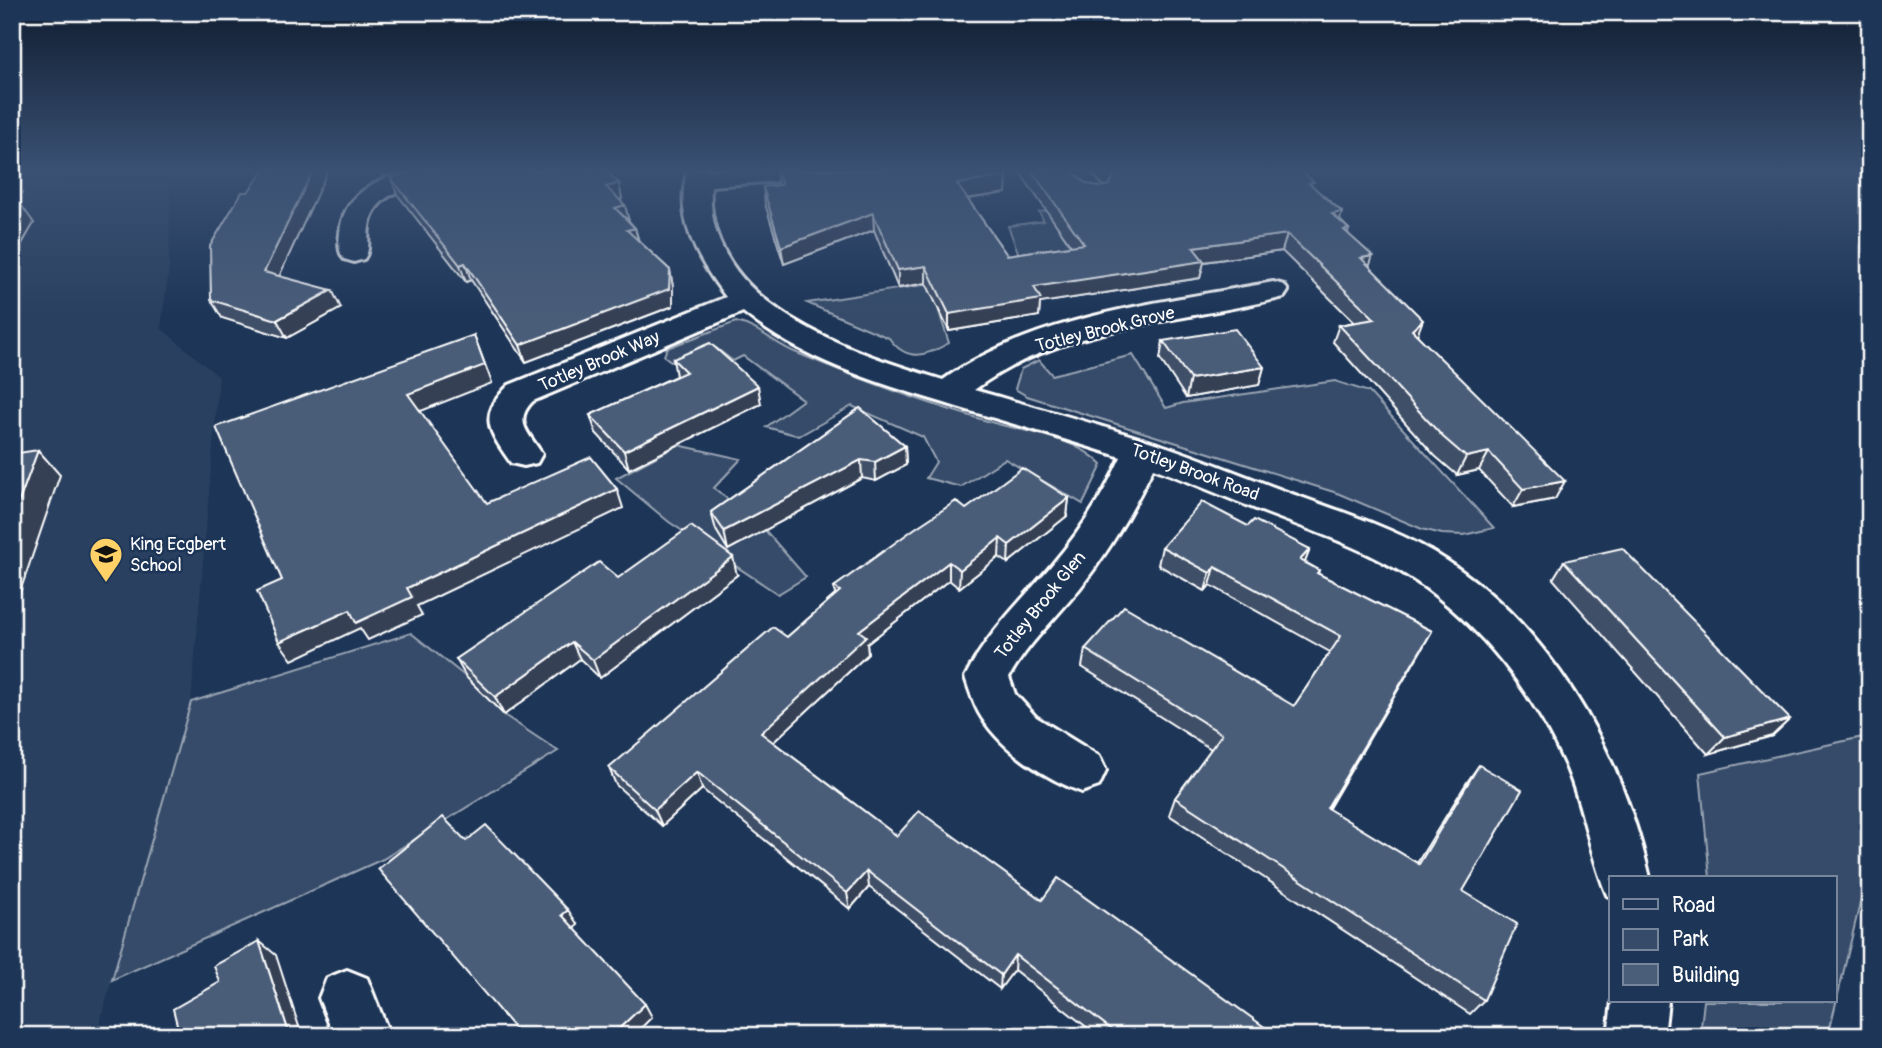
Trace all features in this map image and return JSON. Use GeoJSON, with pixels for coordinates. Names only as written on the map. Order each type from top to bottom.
{"type":"FeatureCollection","features":[{"type":"Feature","properties":{"kind":"street"},"geometry":{"type":"LineString","coordinates":[[354,253],[357,219]]}},
{"type":"Feature","properties":{"kind":"street","name":"Totley Brook Road"},"geometry":{"type":"LineString","coordinates":[[699,219],[705,246],[745,300],[772,321],[807,342],[857,363],[948,393],[1142,451],[1377,541],[1436,574],[1486,618],[1537,676],[1570,723],[1602,795],[1624,876]]}},
{"type":"Feature","properties":{"kind":"street","name":"Totley Brook Grove"},"geometry":{"type":"LineString","coordinates":[[948,393],[990,364],[1047,341],[1122,321],[1273,290]]}},
{"type":"Feature","properties":{"kind":"street","name":"Totley Brook Way"},"geometry":{"type":"LineString","coordinates":[[524,454],[507,431],[505,413],[509,403],[521,393],[745,300]]}},
{"type":"Feature","properties":{"kind":"street","name":"Totley Brook Glen"},"geometry":{"type":"LineString","coordinates":[[1082,771],[1020,731],[997,705],[987,677],[999,651],[1065,577],[1105,521],[1128,484],[1142,451]]}},
{"type":"Feature","properties":{"kind":"street"},"geometry":{"type":"LineString","coordinates":[[1636,1036],[1640,1002]]}},
{"type":"Feature","properties":{"kind":"shaded area","name":"King Ecgbert School"},"geometry":{"type":"Polygon","coordinates":[[[12,219],[170,219],[169,269],[161,328],[219,377],[191,702],[96,1036],[12,1036],[12,219]]]}},
{"type":"Feature","properties":{"kind":"green space"},"geometry":{"type":"Polygon","coordinates":[[[1043,219],[1077,219],[1094,242],[1020,257],[1008,226],[1044,221],[1043,219]]]}},
{"type":"Feature","properties":{"kind":"green space"},"geometry":{"type":"Polygon","coordinates":[[[930,284],[949,343],[925,354],[903,351],[889,338],[807,303],[930,284]]]}},
{"type":"Feature","properties":{"kind":"green space"},"geometry":{"type":"Polygon","coordinates":[[[736,322],[797,353],[895,391],[969,416],[1066,442],[1102,465],[1083,504],[1005,459],[961,487],[926,478],[936,462],[923,437],[852,406],[799,436],[766,427],[803,400],[743,356],[733,361],[716,348],[675,364],[664,356],[667,348],[736,322]]]}},
{"type":"Feature","properties":{"kind":"green space"},"geometry":{"type":"Polygon","coordinates":[[[1133,355],[1166,408],[1183,403],[1335,381],[1369,392],[1494,528],[1464,535],[1442,534],[1422,529],[1337,493],[1027,396],[1015,389],[1021,369],[1039,360],[1052,375],[1133,355]]]}},
{"type":"Feature","properties":{"kind":"green space"},"geometry":{"type":"Polygon","coordinates":[[[678,445],[741,459],[714,488],[765,530],[806,577],[778,594],[669,522],[616,478],[678,445]]]}},
{"type":"Feature","properties":{"kind":"green space"},"geometry":{"type":"Polygon","coordinates":[[[411,633],[466,677],[504,715],[558,751],[383,859],[112,980],[191,702],[411,633]]]}},
{"type":"Feature","properties":{"kind":"green space"},"geometry":{"type":"Polygon","coordinates":[[[1870,732],[1870,862],[1828,1036],[1700,1036],[1704,1002],[1836,1002],[1836,876],[1710,876],[1700,773],[1867,736],[1870,732]]]}},
{"type":"Feature","properties":{"kind":"building"},"geometry":{"type":"Polygon","coordinates":[[[226,219],[290,219],[264,272],[332,290],[277,320],[211,300],[210,246],[226,219]]]}},
{"type":"Feature","properties":{"kind":"building"},"geometry":{"type":"Polygon","coordinates":[[[423,219],[626,219],[635,228],[627,230],[670,270],[669,289],[520,345],[465,263],[460,265],[423,219]]]}},
{"type":"Feature","properties":{"kind":"building"},"geometry":{"type":"Polygon","coordinates":[[[773,219],[857,219],[781,247],[773,219]]]}},
{"type":"Feature","properties":{"kind":"building"},"geometry":{"type":"Polygon","coordinates":[[[876,219],[982,219],[1007,255],[1084,244],[1066,219],[1338,219],[1349,229],[1344,230],[1373,256],[1361,258],[1423,320],[1412,330],[1565,481],[1523,489],[1489,452],[1466,457],[1443,437],[1339,325],[1375,319],[1287,234],[1193,247],[1204,261],[1034,287],[1041,299],[949,314],[926,266],[898,270],[876,219]]]}},
{"type":"Feature","properties":{"kind":"building"},"geometry":{"type":"Polygon","coordinates":[[[1235,329],[1264,367],[1190,379],[1163,341],[1235,329]]]}},
{"type":"Feature","properties":{"kind":"building"},"geometry":{"type":"Polygon","coordinates":[[[474,335],[485,365],[408,394],[487,503],[591,457],[617,489],[407,588],[412,597],[356,623],[350,610],[279,642],[257,591],[282,580],[216,427],[474,335]]]}},
{"type":"Feature","properties":{"kind":"building"},"geometry":{"type":"Polygon","coordinates":[[[710,343],[758,386],[624,451],[590,415],[686,372],[673,359],[710,343]]]}},
{"type":"Feature","properties":{"kind":"building"},"geometry":{"type":"Polygon","coordinates":[[[860,408],[905,446],[875,462],[861,460],[724,531],[711,512],[860,408]]]}},
{"type":"Feature","properties":{"kind":"building"},"geometry":{"type":"Polygon","coordinates":[[[38,450],[12,520],[12,454],[38,450]]]}},
{"type":"Feature","properties":{"kind":"building"},"geometry":{"type":"Polygon","coordinates":[[[1022,468],[1069,498],[1009,545],[1000,538],[960,570],[949,562],[859,631],[866,636],[761,733],[897,836],[919,811],[1042,900],[1058,878],[1277,1036],[1120,1036],[1015,955],[1001,975],[867,871],[847,893],[697,772],[655,810],[609,768],[773,627],[787,637],[840,591],[834,587],[914,529],[956,501],[966,509],[1022,468]]]}},
{"type":"Feature","properties":{"kind":"building"},"geometry":{"type":"Polygon","coordinates":[[[1202,502],[1248,526],[1254,520],[1310,549],[1300,560],[1319,570],[1317,573],[1432,631],[1327,808],[1419,864],[1479,765],[1522,790],[1463,891],[1517,924],[1484,1000],[1175,798],[1222,734],[1085,649],[1124,606],[1294,706],[1341,636],[1215,567],[1210,573],[1162,547],[1202,502]]]}},
{"type":"Feature","properties":{"kind":"building"},"geometry":{"type":"Polygon","coordinates":[[[691,526],[733,557],[593,660],[572,642],[495,697],[456,659],[599,562],[618,578],[691,526]]]}},
{"type":"Feature","properties":{"kind":"building"},"geometry":{"type":"Polygon","coordinates":[[[1622,548],[1790,719],[1725,737],[1564,561],[1622,548]]]}},
{"type":"Feature","properties":{"kind":"building"},"geometry":{"type":"Polygon","coordinates":[[[443,817],[466,841],[486,825],[568,910],[562,915],[645,1004],[611,1036],[508,1036],[515,1029],[378,869],[443,817]]]}},
{"type":"Feature","properties":{"kind":"building"},"geometry":{"type":"Polygon","coordinates":[[[259,941],[290,1036],[180,1036],[173,1009],[220,982],[214,966],[259,941]]]}},
{"type":"Feature","properties":{"kind":"building"},"geometry":{"type":"Polygon","coordinates":[[[772,1029],[780,1036],[766,1036],[772,1029]]]}},
{"type":"Feature","properties":{"kind":"place","name":"King Ecgbert School"},"geometry":{"type":"Point","coordinates":[106,584]}}]}
